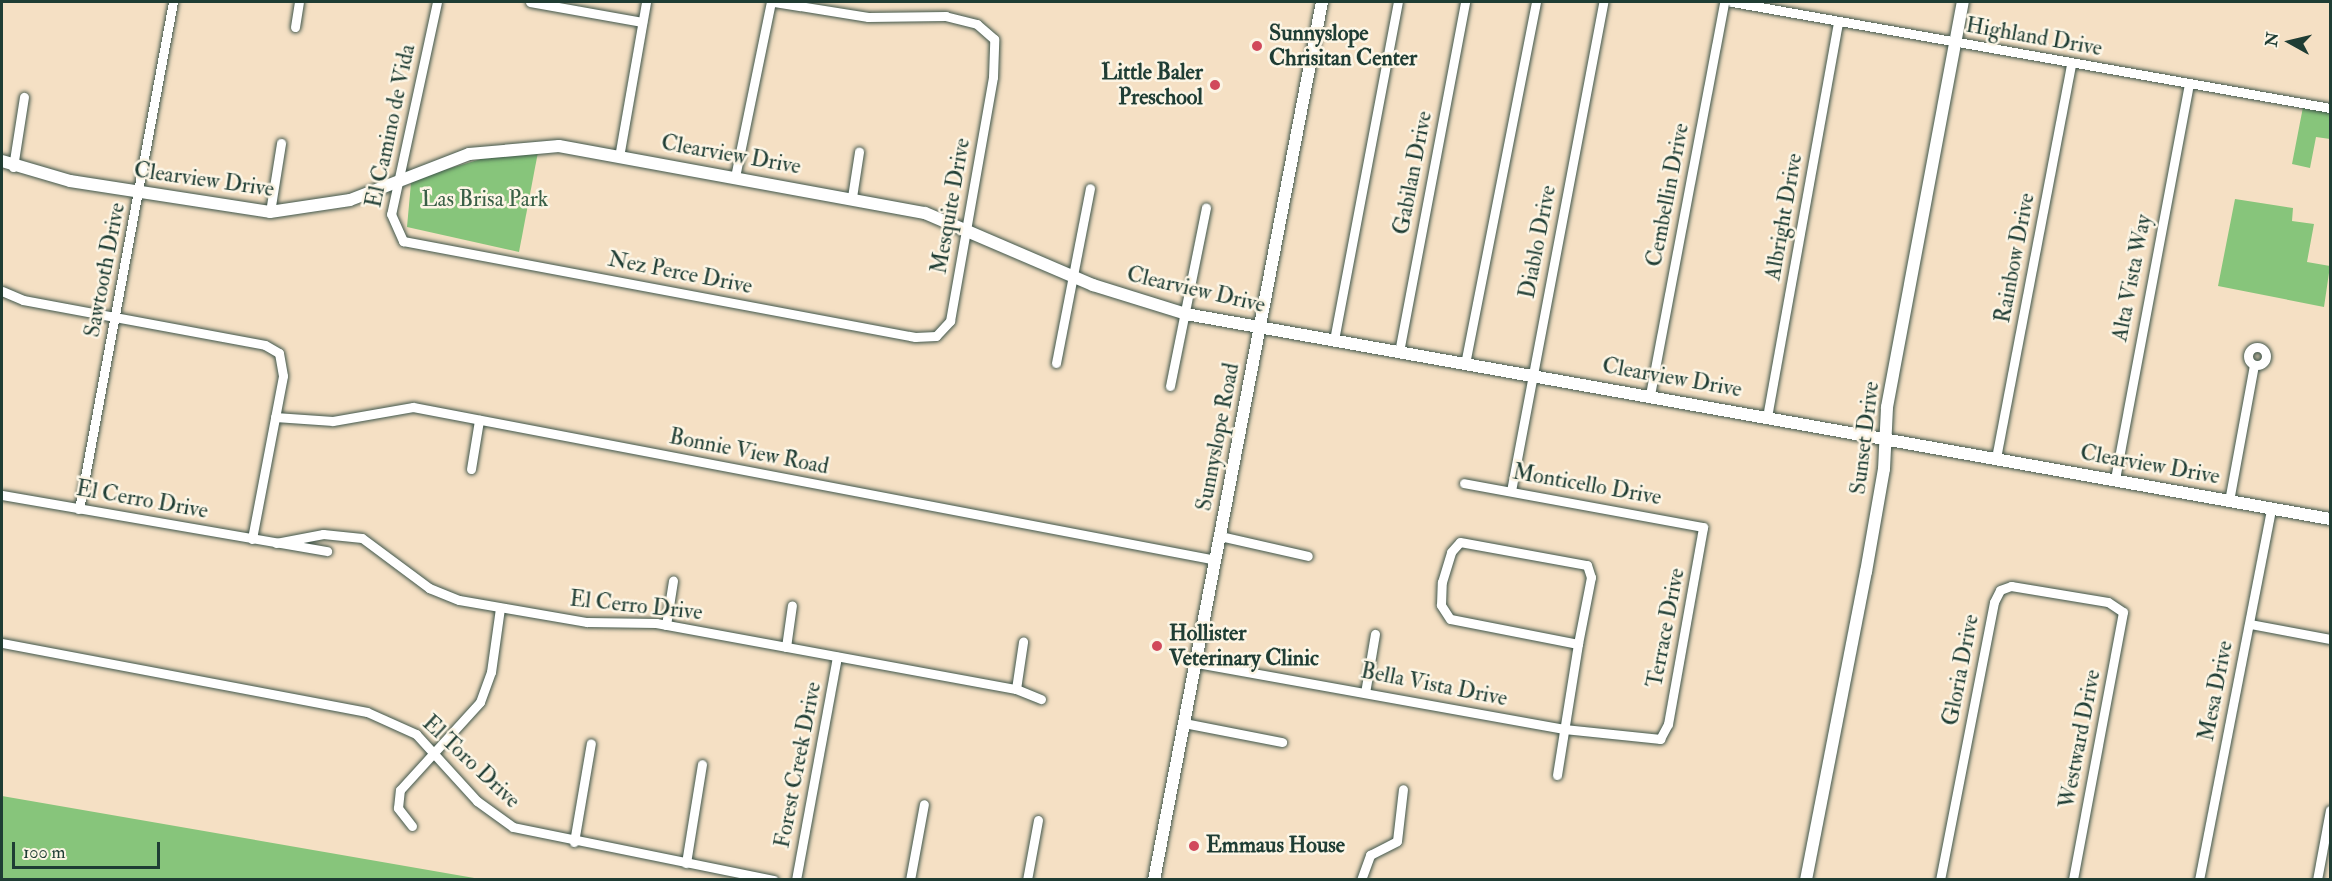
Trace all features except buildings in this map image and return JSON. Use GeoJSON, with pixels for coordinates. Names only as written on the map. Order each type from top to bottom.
{"type":"FeatureCollection","features":[{"type":"Feature","properties":{"kind":"street","name":"Sawtooth Drive"},"geometry":{"type":"LineString","coordinates":[[79,509],[141,194],[173,2]]}},
{"type":"Feature","properties":{"kind":"street"},"geometry":{"type":"LineString","coordinates":[[295,27],[299,2]]}},
{"type":"Feature","properties":{"kind":"street","name":"El Camino de Vida"},"geometry":{"type":"LineString","coordinates":[[415,246],[403,241],[392,226],[437,2]]}},
{"type":"Feature","properties":{"kind":"street"},"geometry":{"type":"LineString","coordinates":[[530,2],[642,21]]}},
{"type":"Feature","properties":{"kind":"street"},"geometry":{"type":"LineString","coordinates":[[619,157],[646,2]]}},
{"type":"Feature","properties":{"kind":"street"},"geometry":{"type":"LineString","coordinates":[[735,177],[772,2]]}},
{"type":"Feature","properties":{"kind":"street","name":"Mesquite Drive"},"geometry":{"type":"LineString","coordinates":[[772,2],[868,17],[946,16],[977,24],[994,39],[993,77],[950,321],[936,336]]}},
{"type":"Feature","properties":{"kind":"street","name":"Sunnyslope Road"},"geometry":{"type":"LineString","coordinates":[[1154,879],[1322,2]]}},
{"type":"Feature","properties":{"kind":"street"},"geometry":{"type":"LineString","coordinates":[[1334,340],[1398,2]]}},
{"type":"Feature","properties":{"kind":"street","name":"Gabilan Drive"},"geometry":{"type":"LineString","coordinates":[[1399,352],[1465,2]]}},
{"type":"Feature","properties":{"kind":"street"},"geometry":{"type":"LineString","coordinates":[[1465,364],[1536,2]]}},
{"type":"Feature","properties":{"kind":"street","name":"Diablo Drive"},"geometry":{"type":"LineString","coordinates":[[1511,491],[1603,2]]}},
{"type":"Feature","properties":{"kind":"street","name":"Cembellin Drive"},"geometry":{"type":"LineString","coordinates":[[1650,395],[1724,2]]}},
{"type":"Feature","properties":{"kind":"street","name":"Highland Drive"},"geometry":{"type":"LineString","coordinates":[[1732,2],[1838,23],[2331,108]]}},
{"type":"Feature","properties":{"kind":"street","name":"Sunset Drive"},"geometry":{"type":"LineString","coordinates":[[1806,879],[1963,2]]}},
{"type":"Feature","properties":{"kind":"street","name":"Albright Drive"},"geometry":{"type":"LineString","coordinates":[[1767,417],[1838,23]]}},
{"type":"Feature","properties":{"kind":"street","name":"Rainbow Drive"},"geometry":{"type":"LineString","coordinates":[[1996,458],[2071,64]]}},
{"type":"Feature","properties":{"kind":"street","name":"Alta Vista Way"},"geometry":{"type":"LineString","coordinates":[[2115,479],[2189,84]]}},
{"type":"Feature","properties":{"kind":"street"},"geometry":{"type":"LineString","coordinates":[[13,167],[24,97]]}},
{"type":"Feature","properties":{"kind":"street"},"geometry":{"type":"LineString","coordinates":[[270,212],[280,143]]}},
{"type":"Feature","properties":{"kind":"street","name":"Clearview Drive"},"geometry":{"type":"LineString","coordinates":[[2,161],[13,167],[141,194],[270,212],[350,200],[448,159],[516,146],[619,157],[852,197],[967,228],[1074,277],[1186,314],[1886,437],[2331,519]]}},
{"type":"Feature","properties":{"kind":"street"},"geometry":{"type":"LineString","coordinates":[[852,197],[859,152]]}},
{"type":"Feature","properties":{"kind":"street"},"geometry":{"type":"LineString","coordinates":[[1056,363],[1090,188]]}},
{"type":"Feature","properties":{"kind":"street"},"geometry":{"type":"LineString","coordinates":[[1170,386],[1206,208]]}},
{"type":"Feature","properties":{"kind":"street","name":"Nez Perce Drive"},"geometry":{"type":"LineString","coordinates":[[415,246],[915,337],[936,336]]}},
{"type":"Feature","properties":{"kind":"street"},"geometry":{"type":"LineString","coordinates":[[2,291],[23,300],[265,345],[279,353],[283,376],[252,539]]}},
{"type":"Feature","properties":{"kind":"street"},"geometry":{"type":"LineString","coordinates":[[2229,501],[2254,365]]}},
{"type":"Feature","properties":{"kind":"street","name":"Bonnie View Road"},"geometry":{"type":"LineString","coordinates":[[275,417],[333,421],[413,407],[1216,560]]}},
{"type":"Feature","properties":{"kind":"street"},"geometry":{"type":"LineString","coordinates":[[471,469],[479,420]]}},
{"type":"Feature","properties":{"kind":"street","name":"Monticello Drive"},"geometry":{"type":"LineString","coordinates":[[1464,483],[1703,527]]}},
{"type":"Feature","properties":{"kind":"street","name":"El Cerro Drive"},"geometry":{"type":"LineString","coordinates":[[2,495],[327,551]]}},
{"type":"Feature","properties":{"kind":"street","name":"Mesa Drive"},"geometry":{"type":"LineString","coordinates":[[2199,879],[2271,509]]}},
{"type":"Feature","properties":{"kind":"street","name":"Terrace Drive"},"geometry":{"type":"LineString","coordinates":[[1664,736],[1703,527]]}},
{"type":"Feature","properties":{"kind":"street","name":"El Cerro Drive"},"geometry":{"type":"LineString","coordinates":[[276,543],[323,534],[362,538],[439,593],[500,608],[587,622],[666,625],[1016,689],[1041,699]]}},
{"type":"Feature","properties":{"kind":"street"},"geometry":{"type":"LineString","coordinates":[[1220,537],[1308,556]]}},
{"type":"Feature","properties":{"kind":"street"},"geometry":{"type":"LineString","coordinates":[[1557,775],[1591,577],[1587,565],[1463,542],[1454,547],[1440,597],[1450,619],[1578,644]]}},
{"type":"Feature","properties":{"kind":"street"},"geometry":{"type":"LineString","coordinates":[[666,625],[673,581]]}},
{"type":"Feature","properties":{"kind":"street","name":"Gloria Drive"},"geometry":{"type":"LineString","coordinates":[[1940,879],[2000,590],[2030,588],[2120,607]]}},
{"type":"Feature","properties":{"kind":"street"},"geometry":{"type":"LineString","coordinates":[[786,647],[792,605]]}},
{"type":"Feature","properties":{"kind":"street","name":"Westward Drive"},"geometry":{"type":"LineString","coordinates":[[2073,879],[2122,625],[2120,607]]}},
{"type":"Feature","properties":{"kind":"street"},"geometry":{"type":"LineString","coordinates":[[412,826],[398,808],[399,790],[432,748],[485,693],[500,608]]}},
{"type":"Feature","properties":{"kind":"street"},"geometry":{"type":"LineString","coordinates":[[2250,624],[2331,639]]}},
{"type":"Feature","properties":{"kind":"street"},"geometry":{"type":"LineString","coordinates":[[1365,693],[1375,634]]}},
{"type":"Feature","properties":{"kind":"street"},"geometry":{"type":"LineString","coordinates":[[1016,689],[1023,642]]}},
{"type":"Feature","properties":{"kind":"street","name":"El Toro Drive"},"geometry":{"type":"LineString","coordinates":[[2,643],[334,703],[402,725],[432,748],[500,820],[574,842],[774,879]]}},
{"type":"Feature","properties":{"kind":"street","name":"Forest Creek Drive"},"geometry":{"type":"LineString","coordinates":[[796,879],[837,657]]}},
{"type":"Feature","properties":{"kind":"street","name":"Bella Vista Drive"},"geometry":{"type":"LineString","coordinates":[[1197,663],[1647,742],[1664,736]]}},
{"type":"Feature","properties":{"kind":"street"},"geometry":{"type":"LineString","coordinates":[[1185,723],[1282,742]]}},
{"type":"Feature","properties":{"kind":"street"},"geometry":{"type":"LineString","coordinates":[[574,842],[591,743]]}},
{"type":"Feature","properties":{"kind":"street"},"geometry":{"type":"LineString","coordinates":[[686,863],[702,764]]}},
{"type":"Feature","properties":{"kind":"street"},"geometry":{"type":"LineString","coordinates":[[1360,879],[1370,855],[1397,841],[1403,789]]}},
{"type":"Feature","properties":{"kind":"street"},"geometry":{"type":"LineString","coordinates":[[910,879],[924,804]]}},
{"type":"Feature","properties":{"kind":"street"},"geometry":{"type":"LineString","coordinates":[[2317,879],[2331,810]]}},
{"type":"Feature","properties":{"kind":"street"},"geometry":{"type":"LineString","coordinates":[[1027,879],[1038,820]]}},
{"type":"Feature","properties":{"kind":"green space"},"geometry":{"type":"Polygon","coordinates":[[[2303,107],[2330,112],[2330,139],[2316,137],[2310,168],[2292,164],[2303,107]]]}},
{"type":"Feature","properties":{"kind":"green space","name":"Las Brisa Park"},"geometry":{"type":"Polygon","coordinates":[[[512,150],[538,152],[519,252],[407,227],[411,183],[417,178],[512,150]]]}},
{"type":"Feature","properties":{"kind":"green space"},"geometry":{"type":"Polygon","coordinates":[[[2235,199],[2293,208],[2292,221],[2314,224],[2307,262],[2330,266],[2324,307],[2218,286],[2235,199]]]}},
{"type":"Feature","properties":{"kind":"green space"},"geometry":{"type":"Polygon","coordinates":[[[2,796],[480,879],[2,879],[2,796]]]}},
{"type":"Feature","properties":{"kind":"place","name":"Sunnyslope Chrisitan Center"},"geometry":{"type":"Point","coordinates":[1257,46]}},
{"type":"Feature","properties":{"kind":"place","name":"Little Baler Preschool"},"geometry":{"type":"Point","coordinates":[1215,85]}},
{"type":"Feature","properties":{"kind":"place","name":"Hollister Veterinary Clinic"},"geometry":{"type":"Point","coordinates":[1157,646]}},
{"type":"Feature","properties":{"kind":"place","name":"Emmaus House"},"geometry":{"type":"Point","coordinates":[1194,846]}}]}
